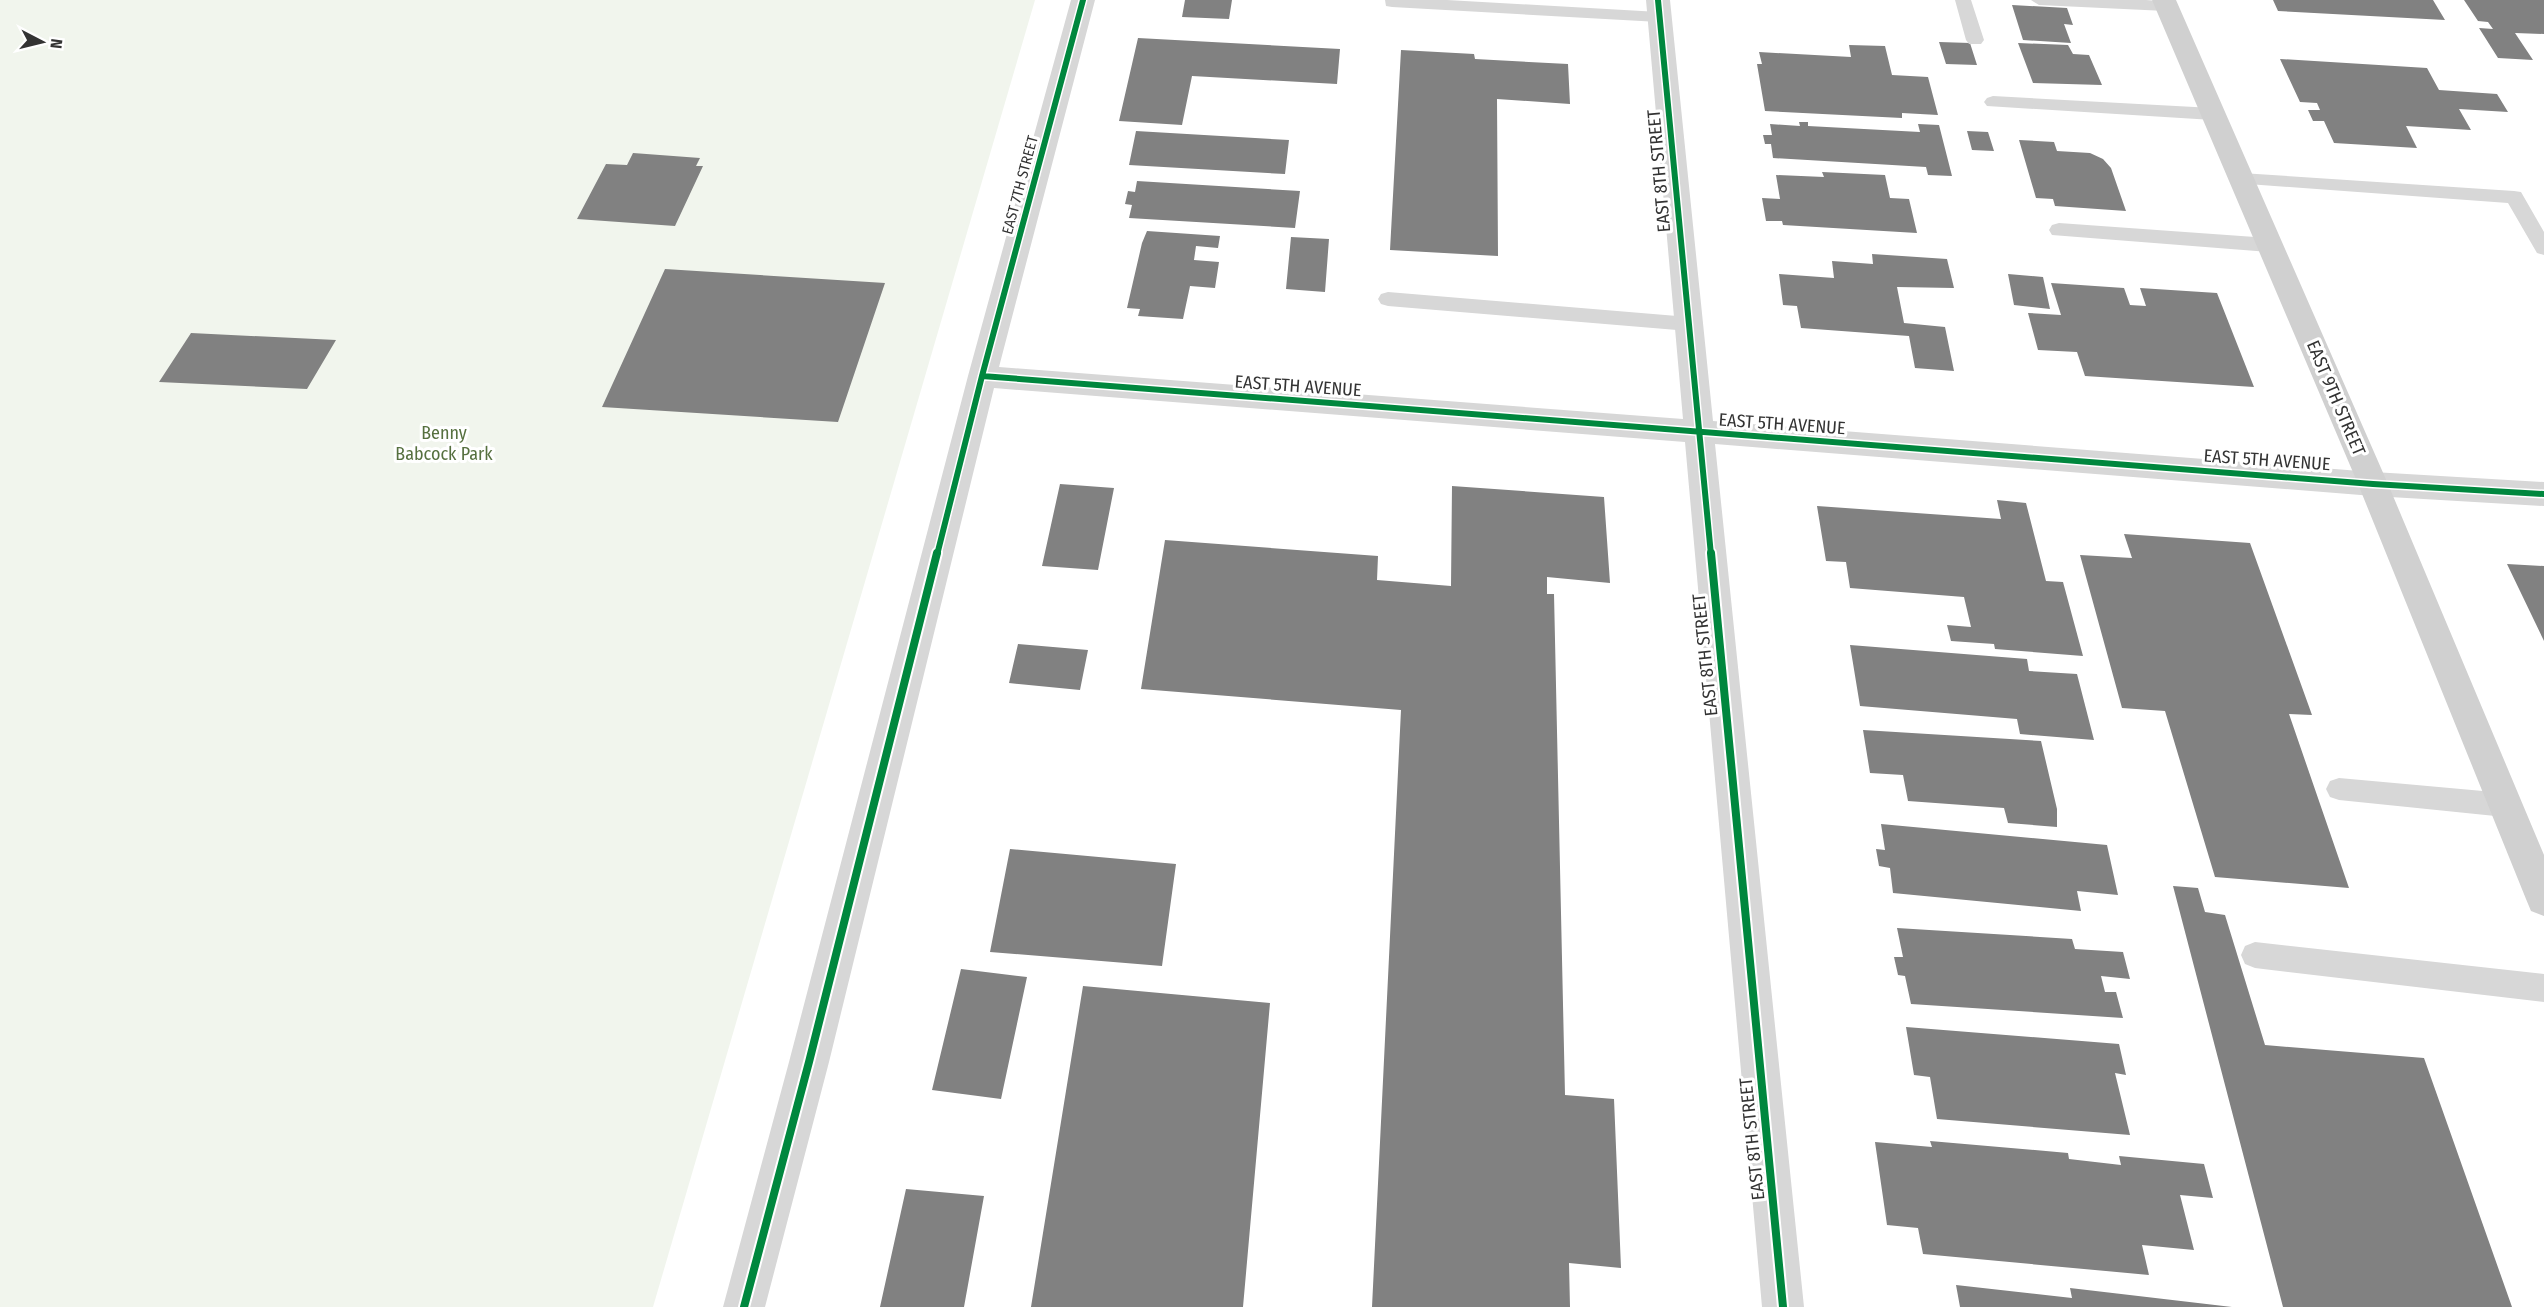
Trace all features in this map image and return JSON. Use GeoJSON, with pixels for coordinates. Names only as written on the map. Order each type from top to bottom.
{"type":"FeatureCollection","features":[{"type":"Feature","properties":{"kind":"main road","name":"EAST 9TH STREET"},"geometry":{"type":"LineString","coordinates":[[2165,3],[2373,483],[2544,899]]}},
{"type":"Feature","properties":{"kind":"street","name":"EAST 7TH STREET"},"geometry":{"type":"LineString","coordinates":[[744,1307],[812,1051],[982,376],[1083,0]]}},
{"type":"Feature","properties":{"kind":"street","name":"EAST 8TH STREET"},"geometry":{"type":"LineString","coordinates":[[1659,9],[1783,1307]]}},
{"type":"Feature","properties":{"kind":"street","name":"EAST 5TH AVENUE"},"geometry":{"type":"LineString","coordinates":[[982,376],[1699,433],[2544,494]]}},
{"type":"Feature","properties":{"kind":"lane"},"geometry":{"type":"LineString","coordinates":[[1963,0],[1975,40]]}},
{"type":"Feature","properties":{"kind":"lane"},"geometry":{"type":"LineString","coordinates":[[2039,0],[2165,3]]}},
{"type":"Feature","properties":{"kind":"lane"},"geometry":{"type":"LineString","coordinates":[[1392,2],[1659,9]]}},
{"type":"Feature","properties":{"kind":"lane"},"geometry":{"type":"LineString","coordinates":[[1993,102],[2213,114]]}},
{"type":"Feature","properties":{"kind":"lane"},"geometry":{"type":"LineString","coordinates":[[2241,179],[2514,197],[2544,248]]}},
{"type":"Feature","properties":{"kind":"lane"},"geometry":{"type":"LineString","coordinates":[[2059,230],[2269,245]]}},
{"type":"Feature","properties":{"kind":"lane"},"geometry":{"type":"LineString","coordinates":[[1388,300],[1689,324]]}},
{"type":"Feature","properties":{"kind":"lane"},"geometry":{"type":"LineString","coordinates":[[2339,789],[2505,805]]}},
{"type":"Feature","properties":{"kind":"lane"},"geometry":{"type":"LineString","coordinates":[[2255,955],[2544,988]]}},
{"type":"Feature","properties":{"kind":"green space","name":"Benny Babcock Park"},"geometry":{"type":"Polygon","coordinates":[[[0,0],[1035,0],[653,1307],[0,1307],[0,0]]]}},
{"type":"Feature","properties":{"kind":"building"},"geometry":{"type":"Polygon","coordinates":[[[1185,0],[1232,0],[1229,19],[1182,17],[1185,0]]]}},
{"type":"Feature","properties":{"kind":"building"},"geometry":{"type":"Polygon","coordinates":[[[2273,0],[2433,0],[2445,20],[2278,11],[2273,0]]]}},
{"type":"Feature","properties":{"kind":"building"},"geometry":{"type":"Polygon","coordinates":[[[2464,0],[2544,0],[2544,34],[2515,33],[2533,60],[2498,58],[2479,28],[2493,29],[2488,22],[2478,21],[2464,0]]]}},
{"type":"Feature","properties":{"kind":"building"},"geometry":{"type":"Polygon","coordinates":[[[2012,5],[2067,8],[2073,25],[2064,24],[2071,43],[2023,40],[2012,5]]]}},
{"type":"Feature","properties":{"kind":"building"},"geometry":{"type":"Polygon","coordinates":[[[1138,38],[1340,49],[1337,84],[1192,76],[1182,125],[1119,121],[1138,38]]]}},
{"type":"Feature","properties":{"kind":"building"},"geometry":{"type":"Polygon","coordinates":[[[1939,42],[1970,43],[1977,65],[1946,64],[1939,42]]]}},
{"type":"Feature","properties":{"kind":"building"},"geometry":{"type":"Polygon","coordinates":[[[2018,43],[2068,45],[2073,54],[2089,55],[2102,85],[2033,83],[2018,43]]]}},
{"type":"Feature","properties":{"kind":"building"},"geometry":{"type":"Polygon","coordinates":[[[1849,45],[1885,46],[1892,75],[1928,77],[1938,115],[1902,113],[1902,118],[1765,111],[1757,64],[1762,64],[1759,52],[1851,57],[1849,45]]]}},
{"type":"Feature","properties":{"kind":"building"},"geometry":{"type":"Polygon","coordinates":[[[1401,50],[1474,54],[1475,59],[1568,64],[1570,104],[1497,99],[1498,256],[1390,250],[1401,50]]]}},
{"type":"Feature","properties":{"kind":"building"},"geometry":{"type":"Polygon","coordinates":[[[2280,59],[2427,68],[2439,90],[2497,94],[2508,112],[2459,109],[2471,130],[2406,126],[2417,148],[2334,143],[2324,121],[2313,121],[2308,110],[2320,110],[2317,103],[2300,102],[2280,59]]]}},
{"type":"Feature","properties":{"kind":"building"},"geometry":{"type":"Polygon","coordinates":[[[1799,122],[1808,122],[1808,126],[1920,132],[1918,124],[1939,125],[1952,176],[1928,175],[1926,167],[1773,158],[1771,144],[1765,144],[1763,135],[1772,135],[1770,124],[1800,126],[1799,122]]]}},
{"type":"Feature","properties":{"kind":"building"},"geometry":{"type":"Polygon","coordinates":[[[1136,131],[1289,140],[1285,174],[1129,165],[1136,131]]]}},
{"type":"Feature","properties":{"kind":"building"},"geometry":{"type":"Polygon","coordinates":[[[1967,131],[1988,132],[1994,151],[1972,150],[1967,131]]]}},
{"type":"Feature","properties":{"kind":"building"},"geometry":{"type":"Polygon","coordinates":[[[2019,140],[2054,142],[2057,151],[2090,153],[2103,159],[2111,168],[2126,211],[2055,206],[2053,199],[2036,198],[2019,140]]]}},
{"type":"Feature","properties":{"kind":"building"},"geometry":{"type":"Polygon","coordinates":[[[633,153],[700,158],[696,166],[703,166],[675,226],[577,219],[606,164],[627,165],[633,153]]]}},
{"type":"Feature","properties":{"kind":"building"},"geometry":{"type":"Polygon","coordinates":[[[1822,172],[1885,175],[1890,198],[1909,199],[1917,233],[1783,225],[1782,221],[1766,221],[1762,198],[1780,199],[1776,175],[1824,177],[1822,172]]]}},
{"type":"Feature","properties":{"kind":"building"},"geometry":{"type":"Polygon","coordinates":[[[1137,181],[1300,191],[1295,228],[1129,218],[1132,205],[1125,204],[1128,191],[1135,192],[1137,181]]]}},
{"type":"Feature","properties":{"kind":"building"},"geometry":{"type":"Polygon","coordinates":[[[1147,231],[1220,236],[1218,248],[1196,246],[1194,260],[1219,262],[1215,288],[1190,286],[1183,319],[1138,316],[1140,309],[1127,308],[1142,243],[1147,231]]]}},
{"type":"Feature","properties":{"kind":"building"},"geometry":{"type":"Polygon","coordinates":[[[1291,237],[1329,239],[1325,292],[1286,289],[1291,237]]]}},
{"type":"Feature","properties":{"kind":"building"},"geometry":{"type":"Polygon","coordinates":[[[1872,254],[1947,259],[1954,288],[1897,287],[1904,323],[1945,327],[1954,371],[1915,368],[1909,336],[1801,328],[1797,306],[1783,305],[1779,274],[1834,278],[1832,261],[1873,264],[1872,254]]]}},
{"type":"Feature","properties":{"kind":"building"},"geometry":{"type":"Polygon","coordinates":[[[665,269],[885,283],[838,422],[602,407],[665,269]]]}},
{"type":"Feature","properties":{"kind":"building"},"geometry":{"type":"Polygon","coordinates":[[[2008,274],[2043,277],[2050,309],[2014,305],[2008,274]]]}},
{"type":"Feature","properties":{"kind":"building"},"geometry":{"type":"Polygon","coordinates":[[[2051,283],[2124,288],[2130,305],[2146,306],[2140,288],[2217,293],[2254,387],[2085,376],[2077,352],[2038,350],[2028,313],[2061,315],[2051,283]]]}},
{"type":"Feature","properties":{"kind":"building"},"geometry":{"type":"Polygon","coordinates":[[[191,333],[336,340],[307,389],[159,382],[191,333]]]}},
{"type":"Feature","properties":{"kind":"building"},"geometry":{"type":"Polygon","coordinates":[[[1060,484],[1114,488],[1098,570],[1042,566],[1060,484]]]}},
{"type":"Feature","properties":{"kind":"building"},"geometry":{"type":"Polygon","coordinates":[[[1452,486],[1604,497],[1610,583],[1547,577],[1547,594],[1554,594],[1565,1095],[1614,1099],[1621,1268],[1569,1263],[1570,1307],[1372,1307],[1401,710],[1141,689],[1165,540],[1378,556],[1377,580],[1451,586],[1452,486]]]}},
{"type":"Feature","properties":{"kind":"building"},"geometry":{"type":"Polygon","coordinates":[[[1997,500],[2026,503],[2046,581],[2063,582],[2083,656],[1995,649],[1994,644],[1951,641],[1947,625],[1971,627],[1964,597],[1850,588],[1846,562],[1826,561],[1817,506],[2001,519],[1997,500]]]}},
{"type":"Feature","properties":{"kind":"building"},"geometry":{"type":"Polygon","coordinates":[[[2124,534],[2250,543],[2312,715],[2289,714],[2349,888],[2215,877],[2165,711],[2122,708],[2080,555],[2132,558],[2124,534]]]}},
{"type":"Feature","properties":{"kind":"building"},"geometry":{"type":"Polygon","coordinates":[[[2507,564],[2544,566],[2544,641],[2507,564]]]}},
{"type":"Feature","properties":{"kind":"building"},"geometry":{"type":"Polygon","coordinates":[[[1018,644],[1088,650],[1080,690],[1009,683],[1018,644]]]}},
{"type":"Feature","properties":{"kind":"building"},"geometry":{"type":"Polygon","coordinates":[[[1850,645],[2027,659],[2029,671],[2077,674],[2094,740],[2020,734],[2017,719],[1860,706],[1850,645]]]}},
{"type":"Feature","properties":{"kind":"building"},"geometry":{"type":"Polygon","coordinates":[[[1863,730],[2041,741],[2057,809],[2057,827],[2008,823],[2004,808],[1908,801],[1903,775],[1870,773],[1863,730]]]}},
{"type":"Feature","properties":{"kind":"building"},"geometry":{"type":"Polygon","coordinates":[[[1881,824],[2107,845],[2118,895],[2077,891],[2081,911],[1893,893],[1890,868],[1879,866],[1876,849],[1885,850],[1881,824]]]}},
{"type":"Feature","properties":{"kind":"building"},"geometry":{"type":"Polygon","coordinates":[[[1010,849],[1176,864],[1162,966],[990,952],[1010,849]]]}},
{"type":"Feature","properties":{"kind":"building"},"geometry":{"type":"Polygon","coordinates":[[[2173,886],[2198,888],[2205,912],[2225,915],[2265,1045],[2424,1058],[2512,1307],[2283,1307],[2173,886]]]}},
{"type":"Feature","properties":{"kind":"building"},"geometry":{"type":"Polygon","coordinates":[[[1897,928],[2072,939],[2075,949],[2123,952],[2130,979],[2101,976],[2105,992],[2116,992],[2123,1018],[1911,1004],[1905,976],[1898,975],[1894,957],[1903,957],[1897,928]]]}},
{"type":"Feature","properties":{"kind":"building"},"geometry":{"type":"Polygon","coordinates":[[[961,969],[1027,977],[1001,1099],[932,1090],[961,969]]]}},
{"type":"Feature","properties":{"kind":"building"},"geometry":{"type":"Polygon","coordinates":[[[1083,986],[1270,1003],[1243,1307],[1031,1307],[1083,986]]]}},
{"type":"Feature","properties":{"kind":"building"},"geometry":{"type":"Polygon","coordinates":[[[1906,1027],[2119,1044],[2126,1075],[2115,1073],[2130,1135],[1937,1119],[1930,1077],[1914,1075],[1906,1027]]]}},
{"type":"Feature","properties":{"kind":"building"},"geometry":{"type":"Polygon","coordinates":[[[1930,1141],[2068,1153],[2069,1159],[2121,1165],[2119,1156],[2204,1164],[2213,1198],[2180,1195],[2194,1250],[2142,1245],[2149,1275],[1923,1254],[1918,1228],[1887,1225],[1875,1142],[1932,1147],[1930,1141]]]}},
{"type":"Feature","properties":{"kind":"building"},"geometry":{"type":"Polygon","coordinates":[[[906,1189],[984,1196],[964,1307],[880,1307],[906,1189]]]}},
{"type":"Feature","properties":{"kind":"building"},"geometry":{"type":"Polygon","coordinates":[[[1956,1285],[2072,1298],[2070,1288],[2232,1307],[1960,1307],[1956,1285]]]}},
{"type":"Feature","properties":{"kind":"cycle path"},"geometry":{"type":"LineString","coordinates":[[744,1307],[809,1062],[982,376],[1083,0]]}},
{"type":"Feature","properties":{"kind":"cycle path"},"geometry":{"type":"LineString","coordinates":[[1658,0],[1783,1307]]}},
{"type":"Feature","properties":{"kind":"cycle path"},"geometry":{"type":"LineString","coordinates":[[982,376],[2373,484],[2544,494]]}}]}
